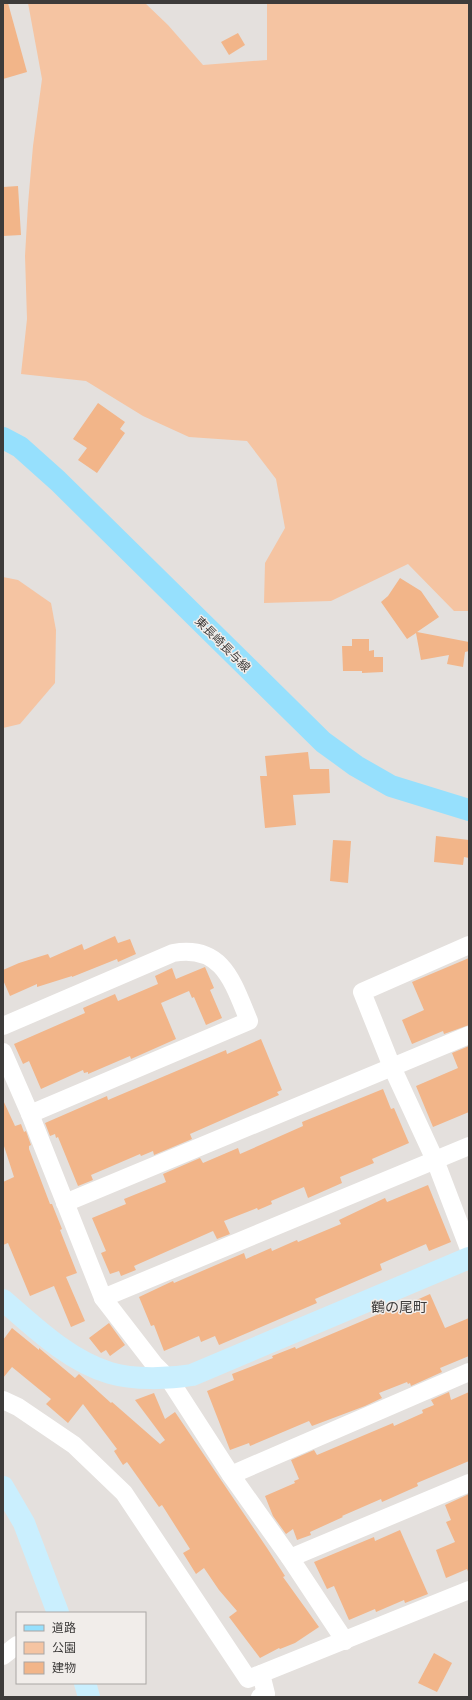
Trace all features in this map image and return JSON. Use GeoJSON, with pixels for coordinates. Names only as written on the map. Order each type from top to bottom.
{"type":"FeatureCollection","features":[{"type":"Feature","properties":{"kind":"main road","name":"東長崎長与線"},"geometry":{"type":"LineString","coordinates":[[3,438],[20,447],[58,481],[323,742],[356,766],[391,786],[469,810]]}},
{"type":"Feature","properties":{"kind":"street"},"geometry":{"type":"LineString","coordinates":[[469,945],[362,992],[392,1067],[435,1160],[469,1249]]}},
{"type":"Feature","properties":{"kind":"street"},"geometry":{"type":"LineString","coordinates":[[3,1026],[173,953],[186,951],[198,952],[219,964],[236,990],[249,1021],[30,1114]]}},
{"type":"Feature","properties":{"kind":"street"},"geometry":{"type":"LineString","coordinates":[[65,1203],[469,1035]]}},
{"type":"Feature","properties":{"kind":"street"},"geometry":{"type":"LineString","coordinates":[[3,1052],[30,1114],[103,1298],[154,1364],[169,1379],[232,1475],[345,1640]]}},
{"type":"Feature","properties":{"kind":"street"},"geometry":{"type":"LineString","coordinates":[[103,1298],[469,1146]]}},
{"type":"Feature","properties":{"kind":"street"},"geometry":{"type":"LineString","coordinates":[[4,1299],[52,1341],[84,1362],[111,1373],[169,1379],[192,1375],[469,1258]]}},
{"type":"Feature","properties":{"kind":"street"},"geometry":{"type":"LineString","coordinates":[[232,1475],[469,1372]]}},
{"type":"Feature","properties":{"kind":"street"},"geometry":{"type":"LineString","coordinates":[[3,1400],[18,1407],[74,1445],[124,1493],[248,1679],[469,1590]]}},
{"type":"Feature","properties":{"kind":"street"},"geometry":{"type":"LineString","coordinates":[[290,1558],[469,1483]]}},
{"type":"Feature","properties":{"kind":"street"},"geometry":{"type":"LineString","coordinates":[[3,1487],[24,1523],[58,1612]]}},
{"type":"Feature","properties":{"kind":"street"},"geometry":{"type":"LineString","coordinates":[[3,1656],[16,1646]]}},
{"type":"Feature","properties":{"kind":"street"},"geometry":{"type":"LineString","coordinates":[[260,1697],[266,1694],[261,1674]]}},
{"type":"Feature","properties":{"kind":"street"},"geometry":{"type":"LineString","coordinates":[[85,1684],[89,1697]]}},
{"type":"Feature","properties":{"kind":"green space"},"geometry":{"type":"Polygon","coordinates":[[[28,3],[145,3],[168,25],[203,65],[267,60],[267,3],[469,3],[469,611],[454,611],[408,564],[331,601],[264,603],[265,563],[285,528],[276,479],[247,441],[189,437],[143,416],[86,381],[21,374],[27,319],[25,256],[28,204],[33,146],[42,79],[28,3]]]}},
{"type":"Feature","properties":{"kind":"green space"},"geometry":{"type":"Polygon","coordinates":[[[3,577],[18,580],[51,603],[56,630],[55,683],[20,724],[3,728],[3,577]]]}},
{"type":"Feature","properties":{"kind":"building"},"geometry":{"type":"Polygon","coordinates":[[[3,3],[8,3],[27,72],[3,79],[3,3]]]}},
{"type":"Feature","properties":{"kind":"building"},"geometry":{"type":"Polygon","coordinates":[[[238,33],[245,45],[229,55],[221,42],[238,33]]]}},
{"type":"Feature","properties":{"kind":"building"},"geometry":{"type":"Polygon","coordinates":[[[18,186],[21,235],[3,236],[3,187],[18,186]]]}},
{"type":"Feature","properties":{"kind":"building"},"geometry":{"type":"Polygon","coordinates":[[[98,403],[125,422],[120,429],[125,433],[97,473],[78,460],[87,448],[73,439],[98,403]]]}},
{"type":"Feature","properties":{"kind":"building"},"geometry":{"type":"Polygon","coordinates":[[[400,578],[421,591],[439,617],[417,632],[469,642],[469,651],[465,652],[463,667],[447,664],[449,655],[421,660],[416,633],[407,639],[381,602],[388,596],[400,578]]]}},
{"type":"Feature","properties":{"kind":"building"},"geometry":{"type":"Polygon","coordinates":[[[352,639],[369,639],[369,651],[374,650],[374,657],[383,657],[383,672],[362,673],[362,671],[343,671],[342,646],[352,646],[352,639]]]}},
{"type":"Feature","properties":{"kind":"building"},"geometry":{"type":"Polygon","coordinates":[[[308,752],[310,769],[329,769],[330,793],[293,795],[296,825],[265,828],[260,776],[267,776],[265,756],[308,752]]]}},
{"type":"Feature","properties":{"kind":"building"},"geometry":{"type":"Polygon","coordinates":[[[436,836],[469,840],[469,858],[464,857],[463,865],[434,862],[436,836]]]}},
{"type":"Feature","properties":{"kind":"building"},"geometry":{"type":"Polygon","coordinates":[[[333,840],[351,841],[348,883],[330,881],[333,840]]]}},
{"type":"Feature","properties":{"kind":"building"},"geometry":{"type":"Polygon","coordinates":[[[115,936],[118,943],[130,939],[136,954],[118,962],[117,959],[72,977],[37,987],[37,984],[10,996],[3,980],[3,970],[19,963],[48,954],[50,958],[82,944],[84,950],[115,936]]]}},
{"type":"Feature","properties":{"kind":"building"},"geometry":{"type":"Polygon","coordinates":[[[469,958],[469,1025],[444,1034],[443,1031],[412,1044],[402,1020],[424,1010],[412,982],[469,958]]]}},
{"type":"Feature","properties":{"kind":"building"},"geometry":{"type":"Polygon","coordinates":[[[205,967],[214,988],[210,990],[222,1018],[206,1025],[194,997],[192,998],[189,991],[161,1003],[176,1039],[131,1059],[130,1056],[88,1074],[88,1072],[84,1073],[83,1070],[41,1089],[29,1061],[23,1064],[14,1044],[85,1013],[83,1008],[115,994],[118,1001],[158,984],[155,976],[172,968],[176,979],[205,967]]]}},
{"type":"Feature","properties":{"kind":"building"},"geometry":{"type":"Polygon","coordinates":[[[261,1039],[282,1090],[277,1092],[279,1095],[190,1134],[192,1139],[154,1155],[153,1151],[141,1156],[140,1154],[91,1175],[93,1180],[78,1186],[58,1137],[56,1138],[55,1134],[50,1136],[45,1123],[107,1096],[108,1100],[226,1050],[227,1054],[261,1039]]]}},
{"type":"Feature","properties":{"kind":"building"},"geometry":{"type":"Polygon","coordinates":[[[469,1046],[469,1112],[433,1127],[416,1086],[458,1068],[452,1053],[469,1046]]]}},
{"type":"Feature","properties":{"kind":"building"},"geometry":{"type":"Polygon","coordinates":[[[383,1089],[391,1109],[394,1108],[409,1143],[372,1159],[374,1163],[340,1177],[342,1183],[308,1198],[304,1187],[271,1201],[272,1204],[258,1210],[257,1208],[224,1221],[230,1234],[217,1239],[213,1231],[134,1266],[136,1270],[121,1276],[119,1271],[110,1274],[101,1253],[106,1251],[92,1218],[126,1204],[124,1199],[166,1182],[163,1174],[200,1158],[203,1163],[238,1148],[240,1154],[303,1126],[302,1122],[383,1089]]]}},
{"type":"Feature","properties":{"kind":"building"},"geometry":{"type":"Polygon","coordinates":[[[3,1100],[15,1126],[21,1124],[24,1132],[26,1131],[31,1145],[29,1146],[29,1149],[50,1204],[52,1204],[62,1229],[60,1230],[77,1273],[66,1277],[85,1321],[71,1327],[54,1286],[30,1296],[8,1243],[3,1245],[3,1182],[14,1177],[3,1143],[3,1100]]]}},
{"type":"Feature","properties":{"kind":"building"},"geometry":{"type":"Polygon","coordinates":[[[428,1185],[451,1242],[429,1251],[426,1244],[380,1264],[382,1270],[315,1299],[317,1303],[219,1345],[215,1336],[201,1342],[199,1336],[164,1351],[154,1325],[151,1326],[139,1297],[173,1281],[174,1283],[244,1253],[246,1259],[271,1248],[272,1251],[297,1240],[298,1242],[341,1224],[339,1220],[385,1198],[387,1202],[428,1185]]]}},
{"type":"Feature","properties":{"kind":"building"},"geometry":{"type":"Polygon","coordinates":[[[430,1294],[445,1328],[469,1318],[469,1356],[440,1368],[442,1372],[411,1386],[410,1383],[408,1384],[407,1382],[379,1393],[382,1398],[365,1406],[312,1426],[309,1421],[250,1446],[249,1443],[230,1450],[207,1391],[234,1380],[232,1374],[273,1358],[272,1356],[295,1347],[296,1349],[430,1294]]]}},
{"type":"Feature","properties":{"kind":"building"},"geometry":{"type":"Polygon","coordinates":[[[109,1323],[125,1345],[110,1356],[106,1350],[101,1353],[89,1338],[109,1323]]]}},
{"type":"Feature","properties":{"kind":"building"},"geometry":{"type":"Polygon","coordinates":[[[12,1328],[75,1378],[79,1374],[160,1444],[165,1440],[135,1400],[154,1393],[165,1419],[175,1412],[267,1548],[285,1576],[283,1577],[319,1627],[295,1643],[280,1649],[279,1648],[260,1658],[229,1617],[237,1611],[219,1590],[204,1568],[196,1574],[183,1553],[190,1549],[162,1505],[159,1507],[127,1462],[123,1465],[114,1451],[117,1449],[83,1404],[68,1423],[46,1404],[51,1399],[12,1367],[3,1378],[3,1340],[12,1328]]]}},
{"type":"Feature","properties":{"kind":"building"},"geometry":{"type":"Polygon","coordinates":[[[449,1392],[451,1400],[469,1392],[469,1461],[417,1483],[418,1486],[382,1502],[381,1499],[342,1516],[343,1517],[310,1532],[311,1535],[297,1540],[293,1529],[286,1534],[273,1516],[265,1496],[295,1483],[294,1481],[299,1479],[291,1460],[314,1450],[317,1455],[393,1423],[394,1426],[423,1413],[422,1410],[434,1405],[431,1400],[449,1392]]]}},
{"type":"Feature","properties":{"kind":"building"},"geometry":{"type":"Polygon","coordinates":[[[469,1494],[469,1574],[467,1569],[446,1578],[436,1550],[455,1542],[446,1522],[451,1520],[445,1505],[469,1494]]]}},
{"type":"Feature","properties":{"kind":"building"},"geometry":{"type":"Polygon","coordinates":[[[400,1530],[428,1594],[405,1603],[404,1600],[376,1612],[375,1609],[349,1620],[334,1586],[327,1589],[314,1562],[374,1537],[375,1541],[400,1530]]]}},
{"type":"Feature","properties":{"kind":"building"},"geometry":{"type":"Polygon","coordinates":[[[434,1653],[452,1663],[437,1692],[418,1683],[434,1653]]]}},
{"type":"Feature","properties":{"kind":"district","name":"鶴の尾町"},"geometry":{"type":"Point","coordinates":[399,1306]}}]}
